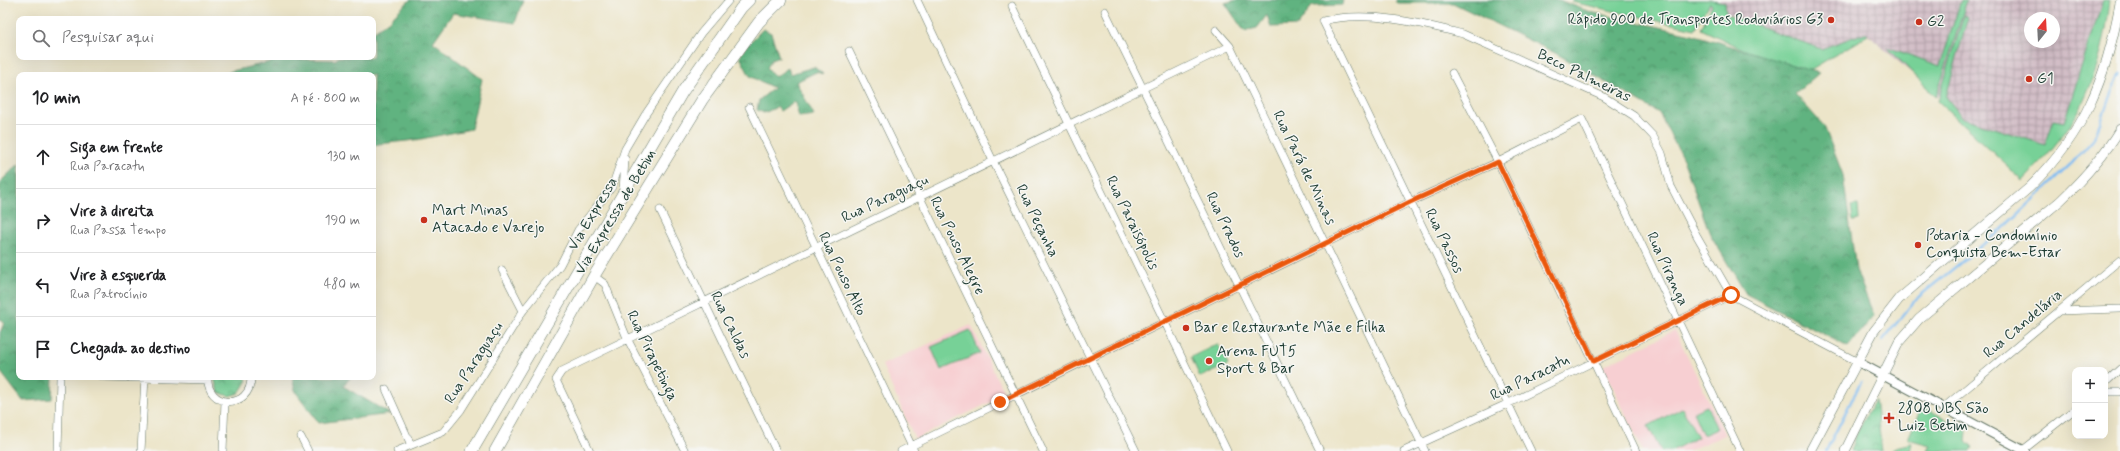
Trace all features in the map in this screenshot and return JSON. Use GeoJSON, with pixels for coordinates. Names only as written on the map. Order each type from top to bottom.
{"type":"FeatureCollection","features":[{"type":"Feature","properties":{"kind":"highway","name":"Via Expressa"},"geometry":{"type":"LineString","coordinates":[[472,449],[683,91],[741,8],[749,0]]}},
{"type":"Feature","properties":{"kind":"highway","name":"Via Expressa de Betim"},"geometry":{"type":"LineString","coordinates":[[495,451],[594,276],[702,100],[759,22],[780,0]]}},
{"type":"Feature","properties":{"kind":"main road"},"geometry":{"type":"LineString","coordinates":[[1810,451],[1874,331],[1900,298],[2030,187],[2048,168],[2066,145],[2084,118],[2102,77],[2114,38],[2120,3]]}},
{"type":"Feature","properties":{"kind":"main road"},"geometry":{"type":"LineString","coordinates":[[1845,451],[1881,375],[1899,342],[1918,319],[2060,201],[2077,185],[2117,141],[2120,129]]}},
{"type":"Feature","properties":{"kind":"street","name":"Rua Paraguaçu"},"geometry":{"type":"LineString","coordinates":[[402,450],[443,432],[461,410],[523,311],[556,269],[578,230],[612,187],[625,149],[645,115],[701,33],[729,0]]}},
{"type":"Feature","properties":{"kind":"street","name":"Rua Peçanha"},"geometry":{"type":"LineString","coordinates":[[918,0],[993,161],[1136,451]]}},
{"type":"Feature","properties":{"kind":"street","name":"Rua Paraisópolis"},"geometry":{"type":"LineString","coordinates":[[1012,6],[1227,451]]}},
{"type":"Feature","properties":{"kind":"street","name":"Rua Prados"},"geometry":{"type":"LineString","coordinates":[[1105,11],[1320,451]]}},
{"type":"Feature","properties":{"kind":"street","name":"Beco Palmeiras"},"geometry":{"type":"LineString","coordinates":[[1323,21],[1340,17],[1376,18],[1440,28],[1463,34],[1604,97],[1634,116],[1653,136],[1662,153],[1671,186],[1697,236],[1731,295]]}},
{"type":"Feature","properties":{"kind":"street","name":"Rua Passos"},"geometry":{"type":"LineString","coordinates":[[1323,21],[1531,451]]}},
{"type":"Feature","properties":{"kind":"street","name":"Rua Pará de Minas"},"geometry":{"type":"LineString","coordinates":[[1216,30],[1230,46],[1425,451]]}},
{"type":"Feature","properties":{"kind":"street","name":"Rua Paraguaçu"},"geometry":{"type":"LineString","coordinates":[[590,451],[556,380],[562,371],[627,338],[920,198],[1143,87],[1230,46]]}},
{"type":"Feature","properties":{"kind":"street","name":"Rua Pouso Alegre"},"geometry":{"type":"LineString","coordinates":[[849,52],[1043,451]]}},
{"type":"Feature","properties":{"kind":"street"},"geometry":{"type":"LineString","coordinates":[[1452,74],[1498,162],[1636,451]]}},
{"type":"Feature","properties":{"kind":"street","name":"Rua Pouso Alto"},"geometry":{"type":"LineString","coordinates":[[749,107],[913,449]]}},
{"type":"Feature","properties":{"kind":"street","name":"Rua Piranga"},"geometry":{"type":"LineString","coordinates":[[1498,162],[1582,119],[1740,451]]}},
{"type":"Feature","properties":{"kind":"street"},"geometry":{"type":"LineString","coordinates":[[623,193],[625,149]]}},
{"type":"Feature","properties":{"kind":"street"},"geometry":{"type":"LineString","coordinates":[[901,451],[913,449],[1015,394],[1091,359],[1410,202],[1498,162]]}},
{"type":"Feature","properties":{"kind":"street","name":"Rua Caldas"},"geometry":{"type":"LineString","coordinates":[[660,210],[776,451]]}},
{"type":"Feature","properties":{"kind":"street","name":"Rua Candelária"},"geometry":{"type":"LineString","coordinates":[[1943,408],[2120,260]]}},
{"type":"Feature","properties":{"kind":"street"},"geometry":{"type":"LineString","coordinates":[[502,270],[523,311]]}},
{"type":"Feature","properties":{"kind":"street","name":"Rua Pirapetinga"},"geometry":{"type":"LineString","coordinates":[[594,276],[605,284],[627,338],[685,451]]}},
{"type":"Feature","properties":{"kind":"street"},"geometry":{"type":"LineString","coordinates":[[1731,295],[2024,451],[2072,411]]}},
{"type":"Feature","properties":{"kind":"street","name":"Rua Paracatu"},"geometry":{"type":"LineString","coordinates":[[1404,451],[1509,403],[1731,295]]}},
{"type":"Feature","properties":{"kind":"street"},"geometry":{"type":"LineString","coordinates":[[2060,311],[2120,309]]}},
{"type":"Feature","properties":{"kind":"street"},"geometry":{"type":"LineString","coordinates":[[2108,380],[2120,369]]}},
{"type":"Feature","properties":{"kind":"street"},"geometry":{"type":"LineString","coordinates":[[58,451],[60,380]]}},
{"type":"Feature","properties":{"kind":"street"},"geometry":{"type":"LineString","coordinates":[[141,451],[144,380]]}},
{"type":"Feature","properties":{"kind":"street"},"geometry":{"type":"LineString","coordinates":[[209,380],[212,393],[225,401],[232,402],[245,396],[252,384],[252,380]]}},
{"type":"Feature","properties":{"kind":"street"},"geometry":{"type":"LineString","coordinates":[[386,389],[411,445]]}},
{"type":"Feature","properties":{"kind":"street"},"geometry":{"type":"LineString","coordinates":[[2108,392],[2120,392]]}},
{"type":"Feature","properties":{"kind":"street"},"geometry":{"type":"LineString","coordinates":[[223,451],[225,401]]}},
{"type":"Feature","properties":{"kind":"street"},"geometry":{"type":"LineString","coordinates":[[301,437],[308,451]]}},
{"type":"Feature","properties":{"kind":"shaded area"},"geometry":{"type":"Polygon","coordinates":[[[1678,0],[2108,0],[2073,111],[2023,178],[1939,97],[1868,35],[1810,58],[1735,16],[1692,1],[1678,0]]]}},
{"type":"Feature","properties":{"kind":"shaded area"},"geometry":{"type":"Polygon","coordinates":[[[971,325],[1005,395],[915,439],[882,365],[971,325]]]}},
{"type":"Feature","properties":{"kind":"shaded area"},"geometry":{"type":"Polygon","coordinates":[[[1675,330],[1725,435],[1687,451],[1643,451],[1603,366],[1675,330]]]}},
{"type":"Feature","properties":{"kind":"green space"},"geometry":{"type":"Polygon","coordinates":[[[410,0],[523,0],[515,23],[453,13],[433,42],[482,79],[471,129],[416,140],[376,145],[376,72],[228,72],[279,60],[376,60],[376,30],[388,21],[410,0]]]}},
{"type":"Feature","properties":{"kind":"green space"},"geometry":{"type":"Polygon","coordinates":[[[1238,0],[1343,0],[1342,5],[1312,6],[1298,26],[1271,27],[1267,15],[1257,28],[1244,31],[1225,3],[1238,0]]]}},
{"type":"Feature","properties":{"kind":"green space"},"geometry":{"type":"Polygon","coordinates":[[[1396,0],[1559,0],[1590,12],[1692,34],[1819,73],[1795,94],[1824,126],[1843,175],[1856,270],[1874,316],[1848,347],[1746,294],[1710,234],[1683,159],[1659,113],[1557,54],[1453,3],[1396,3],[1396,0]]]}},
{"type":"Feature","properties":{"kind":"green space"},"geometry":{"type":"Polygon","coordinates":[[[1573,0],[1711,0],[1725,2],[1726,14],[1821,49],[1865,33],[1868,35],[1800,76],[1701,29],[1712,5],[1710,3],[1695,29],[1572,2],[1573,0]]]}},
{"type":"Feature","properties":{"kind":"green space"},"geometry":{"type":"Polygon","coordinates":[[[1961,0],[1967,0],[1936,97],[1887,47],[1940,66],[1961,0]]]}},
{"type":"Feature","properties":{"kind":"green space"},"geometry":{"type":"Polygon","coordinates":[[[2103,0],[2110,0],[2106,29],[2095,73],[2084,101],[2059,141],[2023,181],[1938,101],[1964,15],[1968,17],[1946,97],[1963,118],[2045,145],[2054,120],[2064,122],[2103,0]]]}},
{"type":"Feature","properties":{"kind":"green space"},"geometry":{"type":"Polygon","coordinates":[[[763,29],[771,33],[779,57],[771,60],[767,68],[775,77],[788,68],[790,74],[814,67],[823,74],[816,72],[796,82],[814,115],[799,117],[795,101],[780,111],[777,107],[764,113],[757,110],[759,100],[774,88],[750,76],[740,57],[746,46],[763,29]]]}},
{"type":"Feature","properties":{"kind":"green space"},"geometry":{"type":"Polygon","coordinates":[[[16,167],[16,380],[53,380],[52,399],[23,401],[0,371],[0,333],[4,323],[0,319],[0,182],[16,167]]]}},
{"type":"Feature","properties":{"kind":"green space"},"geometry":{"type":"Polygon","coordinates":[[[1858,205],[1859,220],[1853,221],[1851,206],[1858,205]]]}},
{"type":"Feature","properties":{"kind":"green space"},"geometry":{"type":"Polygon","coordinates":[[[970,330],[980,353],[941,370],[931,347],[970,330]]]}},
{"type":"Feature","properties":{"kind":"green space","name":"Arena FUT5 Sport & Bar"},"geometry":{"type":"Polygon","coordinates":[[[1218,344],[1228,365],[1200,377],[1191,357],[1218,344]]]}},
{"type":"Feature","properties":{"kind":"green space"},"geometry":{"type":"Polygon","coordinates":[[[215,380],[247,380],[239,393],[229,396],[218,392],[215,380]]]}},
{"type":"Feature","properties":{"kind":"green space"},"geometry":{"type":"Polygon","coordinates":[[[293,380],[348,380],[343,386],[390,414],[319,423],[295,391],[293,380]]]}},
{"type":"Feature","properties":{"kind":"green space"},"geometry":{"type":"Polygon","coordinates":[[[1875,400],[1882,451],[1851,451],[1857,433],[1875,400]]]}},
{"type":"Feature","properties":{"kind":"green space"},"geometry":{"type":"Polygon","coordinates":[[[1707,406],[1717,429],[1703,435],[1693,412],[1707,406]]]}},
{"type":"Feature","properties":{"kind":"green space"},"geometry":{"type":"Polygon","coordinates":[[[1922,406],[1967,431],[1966,441],[1973,447],[1971,451],[1927,451],[1930,445],[1908,439],[1922,406]]]}},
{"type":"Feature","properties":{"kind":"green space"},"geometry":{"type":"Polygon","coordinates":[[[1682,408],[1698,437],[1671,451],[1661,451],[1648,426],[1682,408]]]}},
{"type":"Feature","properties":{"kind":"green space"},"geometry":{"type":"Polygon","coordinates":[[[1912,443],[1910,451],[1892,451],[1895,447],[1912,443]]]}},
{"type":"Feature","properties":{"kind":"waterway"},"geometry":{"type":"LineString","coordinates":[[1883,340],[1916,299],[2007,225],[2073,162],[2093,140],[2120,74]]}},
{"type":"Feature","properties":{"kind":"waterway"},"geometry":{"type":"LineString","coordinates":[[1826,451],[1861,382]]}},
{"type":"Feature","properties":{"kind":"place","name":"Rápido 900 de Transportes Rodoviários G3"},"geometry":{"type":"Point","coordinates":[1831,20]}},
{"type":"Feature","properties":{"kind":"place","name":"G2"},"geometry":{"type":"Point","coordinates":[1919,22]}},
{"type":"Feature","properties":{"kind":"place","name":"G1"},"geometry":{"type":"Point","coordinates":[2029,79]}},
{"type":"Feature","properties":{"kind":"place","name":"Mart Minas Atacado e Varejo"},"geometry":{"type":"Point","coordinates":[424,220]}},
{"type":"Feature","properties":{"kind":"place","name":"Potaria - Condomínio Conquista Bem-Estar"},"geometry":{"type":"Point","coordinates":[1918,245]}},
{"type":"Feature","properties":{"kind":"place","name":"Bar e Restaurante Mãe e Filha"},"geometry":{"type":"Point","coordinates":[1186,328]}},
{"type":"Feature","properties":{"kind":"place","name":"Arena FUT5 Sport & Bar"},"geometry":{"type":"Point","coordinates":[1209,361]}},
{"type":"Feature","properties":{"kind":"place","name":"2808 UBS São Luiz Betim"},"geometry":{"type":"Point","coordinates":[1889,418]}},
{"type":"Feature","properties":{"kind":"route"},"geometry":{"type":"LineString","coordinates":[[1000,402],[1091,359],[1410,202],[1498,162],[1594,361],[1731,295]]}}]}
